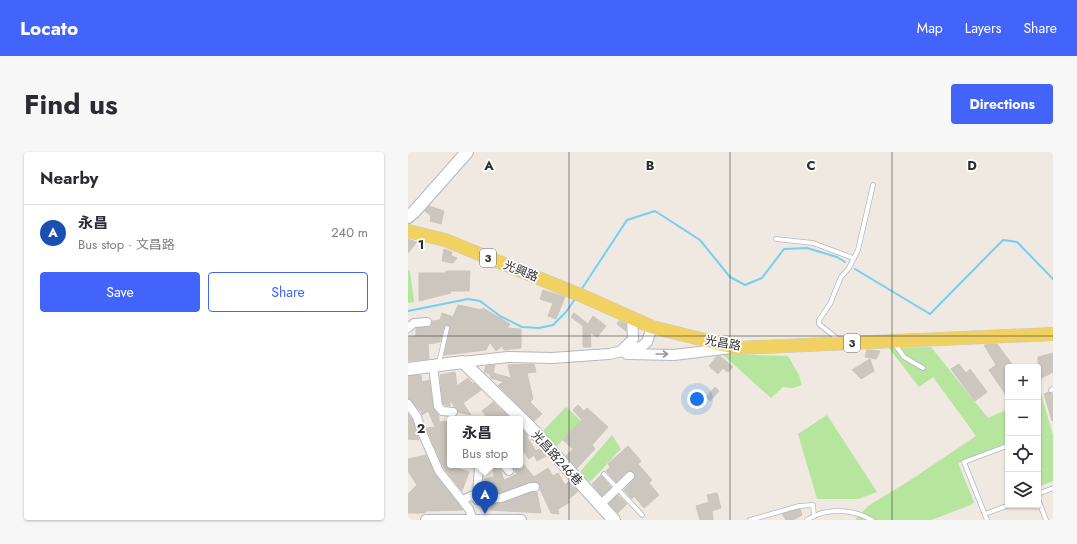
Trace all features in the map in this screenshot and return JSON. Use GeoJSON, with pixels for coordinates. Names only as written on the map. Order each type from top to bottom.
{"type":"FeatureCollection","features":[{"type":"Feature","properties":{"kind":"main road"},"geometry":{"type":"LineString","coordinates":[[408,217],[467,152]]}},
{"type":"Feature","properties":{"kind":"main road","name":"光興路"},"geometry":{"type":"LineString","coordinates":[[408,231],[445,240],[632,317]]}},
{"type":"Feature","properties":{"kind":"main road","name":"3"},"geometry":{"type":"LineString","coordinates":[[632,317],[652,328]]}},
{"type":"Feature","properties":{"kind":"main road","name":"光昌路"},"geometry":{"type":"LineString","coordinates":[[652,328],[737,348],[1053,334]]}},
{"type":"Feature","properties":{"kind":"main road"},"geometry":{"type":"LineString","coordinates":[[408,369],[462,362]]}},
{"type":"Feature","properties":{"kind":"main road","name":"光昌路246巷"},"geometry":{"type":"LineString","coordinates":[[462,362],[513,415]]}},
{"type":"Feature","properties":{"kind":"main road","name":"光昌路246巷"},"geometry":{"type":"LineString","coordinates":[[523,426],[613,520]]}},
{"type":"Feature","properties":{"kind":"street"},"geometry":{"type":"LineString","coordinates":[[609,354],[621,351],[633,339],[632,317]]}},
{"type":"Feature","properties":{"kind":"street"},"geometry":{"type":"LineString","coordinates":[[408,328],[414,323],[427,322]]}},
{"type":"Feature","properties":{"kind":"street"},"geometry":{"type":"LineString","coordinates":[[609,354],[640,347],[647,342],[652,328]]}},
{"type":"Feature","properties":{"kind":"street"},"geometry":{"type":"LineString","coordinates":[[462,362],[508,358],[552,358],[609,354],[674,355],[737,348]]}},
{"type":"Feature","properties":{"kind":"street"},"geometry":{"type":"LineString","coordinates":[[436,365],[438,406],[442,411],[453,412]]}},
{"type":"Feature","properties":{"kind":"street"},"geometry":{"type":"LineString","coordinates":[[408,404],[417,417],[421,430],[439,471],[463,500],[473,519]]}},
{"type":"Feature","properties":{"kind":"street"},"geometry":{"type":"LineString","coordinates":[[475,497],[477,494],[480,468]]}},
{"type":"Feature","properties":{"kind":"street"},"geometry":{"type":"LineString","coordinates":[[599,506],[630,476]]}},
{"type":"Feature","properties":{"kind":"street"},"geometry":{"type":"LineString","coordinates":[[463,500],[471,496],[475,497],[477,500],[491,499],[535,487]]}},
{"type":"Feature","properties":{"kind":"street"},"geometry":{"type":"LineString","coordinates":[[426,520],[521,520]]}},
{"type":"Feature","properties":{"kind":"lane"},"geometry":{"type":"LineString","coordinates":[[844,344],[819,324],[819,320],[830,304],[841,278],[858,250],[873,185]]}},
{"type":"Feature","properties":{"kind":"lane"},"geometry":{"type":"LineString","coordinates":[[776,239],[813,243],[853,258]]}},
{"type":"Feature","properties":{"kind":"lane"},"geometry":{"type":"LineString","coordinates":[[436,365],[447,328]]}},
{"type":"Feature","properties":{"kind":"lane"},"geometry":{"type":"LineString","coordinates":[[892,341],[904,357],[923,368]]}},
{"type":"Feature","properties":{"kind":"lane"},"geometry":{"type":"LineString","coordinates":[[987,520],[964,462],[1005,447]]}},
{"type":"Feature","properties":{"kind":"lane"},"geometry":{"type":"LineString","coordinates":[[604,474],[642,515]]}},
{"type":"Feature","properties":{"kind":"lane"},"geometry":{"type":"LineString","coordinates":[[1041,493],[1053,488]]}},
{"type":"Feature","properties":{"kind":"lane"},"geometry":{"type":"LineString","coordinates":[[750,520],[806,505],[813,505],[814,516]]}},
{"type":"Feature","properties":{"kind":"lane"},"geometry":{"type":"LineString","coordinates":[[985,514],[1005,506]]}},
{"type":"Feature","properties":{"kind":"lane"},"geometry":{"type":"LineString","coordinates":[[1041,506],[1046,520]]}},
{"type":"Feature","properties":{"kind":"lane"},"geometry":{"type":"LineString","coordinates":[[807,520],[814,516],[840,511],[862,514],[872,520]]}},
{"type":"Feature","properties":{"kind":"green space"},"geometry":{"type":"Polygon","coordinates":[[[408,270],[410,271],[414,302],[408,303],[408,270]]]}},
{"type":"Feature","properties":{"kind":"green space"},"geometry":{"type":"Polygon","coordinates":[[[931,347],[988,418],[1005,410],[1005,444],[958,463],[974,502],[971,505],[931,520],[855,520],[868,506],[909,481],[976,436],[933,377],[919,387],[889,348],[931,347]]]}},
{"type":"Feature","properties":{"kind":"green space"},"geometry":{"type":"Polygon","coordinates":[[[722,354],[788,356],[799,375],[802,385],[793,388],[783,387],[771,398],[722,354]]]}},
{"type":"Feature","properties":{"kind":"green space"},"geometry":{"type":"Polygon","coordinates":[[[1041,393],[1053,435],[1053,481],[1041,486],[1041,393]]]}},
{"type":"Feature","properties":{"kind":"green space"},"geometry":{"type":"Polygon","coordinates":[[[566,407],[581,421],[555,448],[540,434],[566,407]]]}},
{"type":"Feature","properties":{"kind":"green space"},"geometry":{"type":"Polygon","coordinates":[[[827,415],[877,492],[858,499],[817,499],[798,434],[827,415]]]}},
{"type":"Feature","properties":{"kind":"green space"},"geometry":{"type":"Polygon","coordinates":[[[612,435],[621,449],[590,482],[580,472],[612,435]]]}},
{"type":"Feature","properties":{"kind":"building"},"geometry":{"type":"Polygon","coordinates":[[[429,206],[444,211],[441,224],[430,221],[431,216],[425,211],[429,206]]]}},
{"type":"Feature","properties":{"kind":"building"},"geometry":{"type":"Polygon","coordinates":[[[408,239],[417,242],[408,253],[408,239]]]}},
{"type":"Feature","properties":{"kind":"building"},"geometry":{"type":"Polygon","coordinates":[[[444,249],[452,252],[451,256],[457,258],[453,263],[442,261],[444,249]]]}},
{"type":"Feature","properties":{"kind":"building"},"geometry":{"type":"Polygon","coordinates":[[[446,271],[470,271],[469,291],[450,291],[451,293],[419,301],[419,273],[446,273],[446,271]]]}},
{"type":"Feature","properties":{"kind":"building"},"geometry":{"type":"Polygon","coordinates":[[[543,290],[565,297],[556,319],[548,316],[553,303],[540,299],[543,290]]]}},
{"type":"Feature","properties":{"kind":"building"},"geometry":{"type":"Polygon","coordinates":[[[458,305],[482,310],[483,308],[510,324],[507,328],[521,329],[521,348],[504,350],[502,346],[496,351],[490,342],[486,350],[444,355],[450,328],[446,325],[444,327],[440,342],[428,344],[429,359],[408,361],[408,337],[416,336],[416,328],[431,326],[432,321],[440,320],[442,313],[453,317],[458,305]]]}},
{"type":"Feature","properties":{"kind":"building"},"geometry":{"type":"Polygon","coordinates":[[[574,313],[588,324],[593,316],[606,326],[597,337],[590,332],[591,347],[583,347],[583,326],[571,317],[574,313]]]}},
{"type":"Feature","properties":{"kind":"building"},"geometry":{"type":"Polygon","coordinates":[[[619,321],[626,324],[626,331],[617,324],[619,321]]]}},
{"type":"Feature","properties":{"kind":"building"},"geometry":{"type":"Polygon","coordinates":[[[997,344],[1012,364],[1005,364],[1005,394],[989,370],[996,365],[984,345],[997,344]]]}},
{"type":"Feature","properties":{"kind":"building"},"geometry":{"type":"Polygon","coordinates":[[[867,350],[880,351],[876,359],[865,357],[867,350]]]}},
{"type":"Feature","properties":{"kind":"building"},"geometry":{"type":"Polygon","coordinates":[[[1053,353],[1053,372],[1041,378],[1041,364],[1038,364],[1038,357],[1053,353]]]}},
{"type":"Feature","properties":{"kind":"building"},"geometry":{"type":"Polygon","coordinates":[[[717,356],[720,356],[733,367],[728,372],[723,368],[718,374],[709,366],[717,356]]]}},
{"type":"Feature","properties":{"kind":"building"},"geometry":{"type":"Polygon","coordinates":[[[870,359],[874,371],[861,379],[852,370],[870,359]]]}},
{"type":"Feature","properties":{"kind":"building"},"geometry":{"type":"Polygon","coordinates":[[[534,364],[536,372],[527,373],[533,399],[530,402],[542,414],[534,421],[498,385],[504,382],[491,378],[490,374],[484,372],[486,366],[495,365],[493,373],[511,378],[508,365],[534,364]]]}},
{"type":"Feature","properties":{"kind":"building"},"geometry":{"type":"Polygon","coordinates":[[[959,364],[966,373],[970,369],[987,392],[975,401],[951,369],[959,364]]]}},
{"type":"Feature","properties":{"kind":"building"},"geometry":{"type":"Polygon","coordinates":[[[455,372],[457,386],[468,378],[481,390],[463,403],[471,415],[458,412],[450,400],[450,406],[443,404],[440,375],[455,372]]]}},
{"type":"Feature","properties":{"kind":"building"},"geometry":{"type":"Polygon","coordinates":[[[421,375],[422,382],[429,380],[433,407],[439,416],[439,422],[447,421],[447,468],[457,468],[469,472],[462,491],[444,468],[426,428],[435,427],[428,411],[422,415],[420,406],[420,411],[412,401],[408,399],[408,376],[421,375]]]}},
{"type":"Feature","properties":{"kind":"building"},"geometry":{"type":"Polygon","coordinates":[[[715,387],[719,391],[710,401],[706,397],[715,387]]]}},
{"type":"Feature","properties":{"kind":"building"},"geometry":{"type":"Polygon","coordinates":[[[1049,392],[1052,393],[1053,396],[1052,421],[1044,394],[1049,392]]]}},
{"type":"Feature","properties":{"kind":"building"},"geometry":{"type":"Polygon","coordinates":[[[493,402],[508,416],[486,416],[482,411],[493,402]]]}},
{"type":"Feature","properties":{"kind":"building"},"geometry":{"type":"Polygon","coordinates":[[[578,405],[584,411],[587,408],[608,427],[592,445],[595,449],[577,468],[566,456],[573,449],[563,440],[582,420],[573,410],[578,405]]]}},
{"type":"Feature","properties":{"kind":"building"},"geometry":{"type":"Polygon","coordinates":[[[408,414],[412,419],[419,440],[408,439],[408,414]]]}},
{"type":"Feature","properties":{"kind":"building"},"geometry":{"type":"Polygon","coordinates":[[[523,431],[528,436],[527,437],[536,451],[539,449],[546,456],[537,461],[534,455],[529,459],[523,450],[523,431]]]}},
{"type":"Feature","properties":{"kind":"building"},"geometry":{"type":"Polygon","coordinates":[[[628,446],[641,461],[638,464],[652,480],[649,483],[659,495],[644,508],[634,496],[632,499],[624,490],[635,478],[634,472],[626,472],[616,482],[606,471],[610,467],[608,464],[628,446]]]}},
{"type":"Feature","properties":{"kind":"building"},"geometry":{"type":"Polygon","coordinates":[[[426,455],[435,474],[463,510],[408,513],[408,494],[417,485],[408,471],[408,459],[426,455]]]}},
{"type":"Feature","properties":{"kind":"building"},"geometry":{"type":"Polygon","coordinates":[[[523,464],[534,477],[548,468],[553,476],[558,473],[565,485],[569,481],[578,491],[568,500],[570,502],[558,509],[559,514],[551,513],[540,489],[540,485],[535,482],[529,482],[500,493],[483,494],[484,479],[494,477],[493,468],[500,468],[504,480],[517,474],[513,468],[523,468],[523,464]]]}},
{"type":"Feature","properties":{"kind":"building"},"geometry":{"type":"Polygon","coordinates":[[[601,475],[611,487],[602,496],[592,484],[601,475]]]}},
{"type":"Feature","properties":{"kind":"building"},"geometry":{"type":"Polygon","coordinates":[[[532,492],[537,492],[541,513],[490,510],[489,504],[503,503],[532,492]]]}},
{"type":"Feature","properties":{"kind":"building"},"geometry":{"type":"Polygon","coordinates":[[[717,493],[721,508],[712,511],[713,520],[700,520],[696,506],[709,502],[707,495],[717,493]]]}},
{"type":"Feature","properties":{"kind":"building"},"geometry":{"type":"Polygon","coordinates":[[[618,495],[627,504],[618,513],[609,504],[618,495]]]}},
{"type":"Feature","properties":{"kind":"building"},"geometry":{"type":"Polygon","coordinates":[[[800,509],[802,515],[793,520],[786,520],[782,514],[800,509]]]}},
{"type":"Feature","properties":{"kind":"waterway"},"geometry":{"type":"LineString","coordinates":[[581,290],[627,220],[655,211],[700,240],[730,277],[745,285],[762,278],[784,249],[807,248],[837,257],[845,262]]}},
{"type":"Feature","properties":{"kind":"waterway"},"geometry":{"type":"LineString","coordinates":[[855,269],[930,314],[1003,240],[1017,242],[1053,279]]}},
{"type":"Feature","properties":{"kind":"waterway"},"geometry":{"type":"LineString","coordinates":[[408,311],[468,299],[480,301],[500,316],[522,327],[539,328],[553,325],[566,312],[575,299]]}},
{"type":"Feature","properties":{"kind":"place","name":"永昌"},"geometry":{"type":"Point","coordinates":[485,514]}}]}
